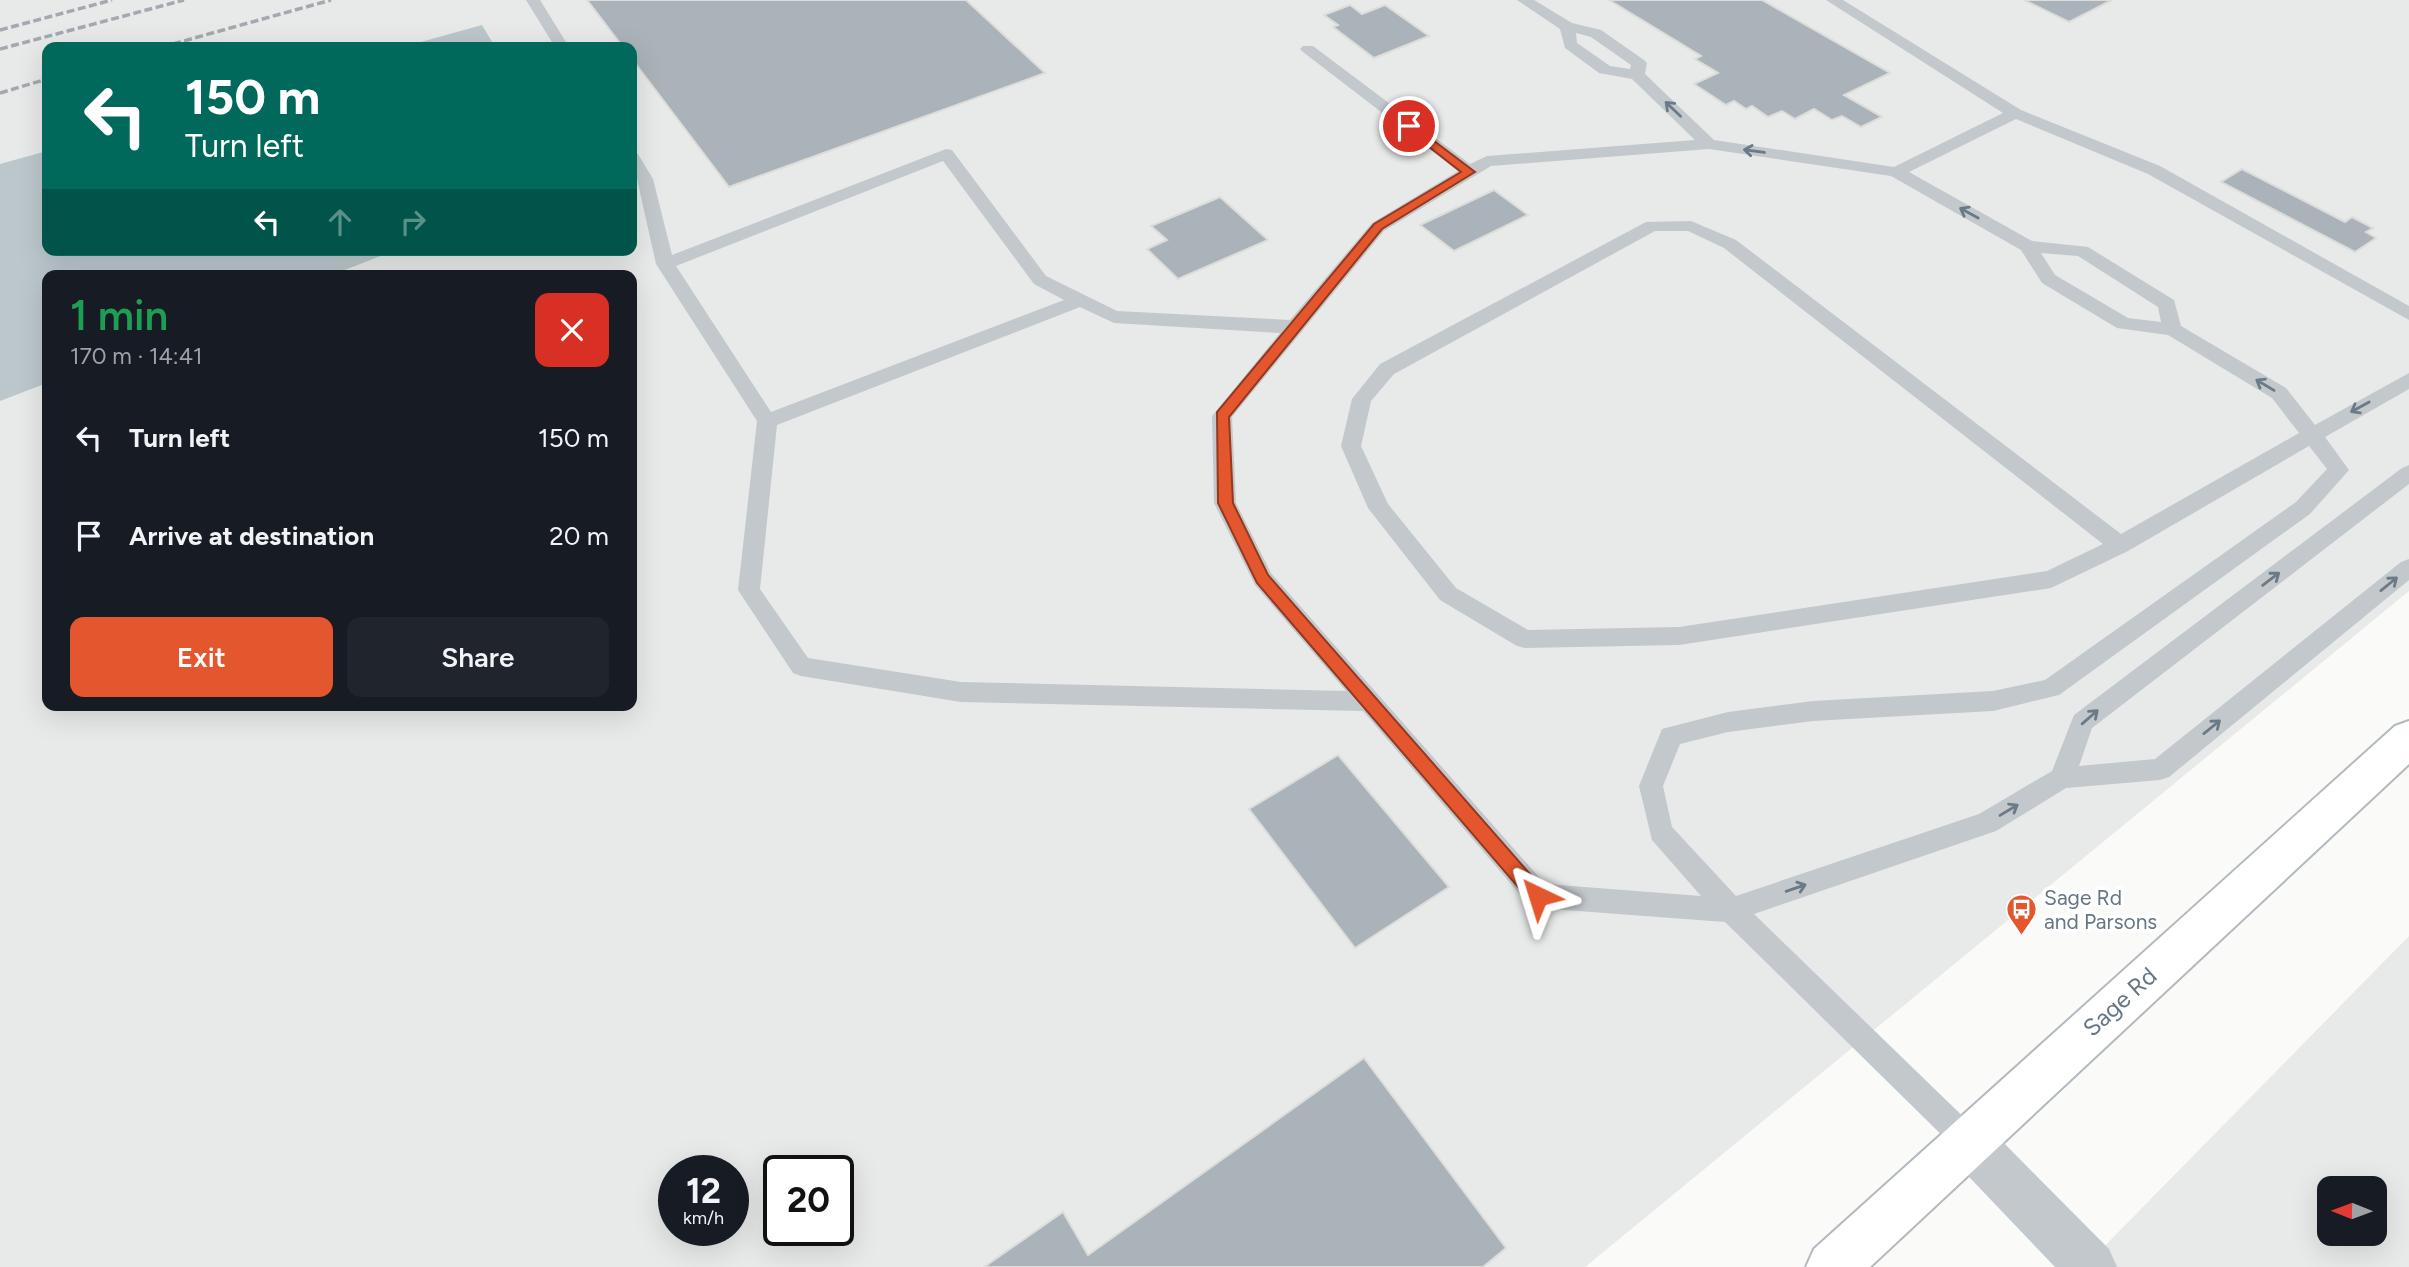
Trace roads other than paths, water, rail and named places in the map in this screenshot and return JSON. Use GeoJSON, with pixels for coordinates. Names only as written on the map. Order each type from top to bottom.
{"type":"FeatureCollection","features":[{"type":"Feature","properties":{"kind":"main road","name":"Sage Rd"},"geometry":{"type":"LineString","coordinates":[[1832,1267],[2409,738]]}},
{"type":"Feature","properties":{"kind":"street"},"geometry":{"type":"LineString","coordinates":[[1968,1140],[2091,1267]]}},
{"type":"Feature","properties":{"kind":"lane"},"geometry":{"type":"LineString","coordinates":[[533,0],[559,42]]}},
{"type":"Feature","properties":{"kind":"lane"},"geometry":{"type":"LineString","coordinates":[[1524,0],[1567,27],[1596,33],[1639,63],[1637,75]]}},
{"type":"Feature","properties":{"kind":"lane"},"geometry":{"type":"LineString","coordinates":[[1833,0],[2015,113],[2154,170],[2409,314]]}},
{"type":"Feature","properties":{"kind":"lane"},"geometry":{"type":"LineString","coordinates":[[1567,27],[1570,45],[1605,70],[1637,75],[1709,144]]}},
{"type":"Feature","properties":{"kind":"lane"},"geometry":{"type":"LineString","coordinates":[[1308,49],[1469,172]]}},
{"type":"Feature","properties":{"kind":"lane"},"geometry":{"type":"LineString","coordinates":[[1896,172],[2015,113]]}},
{"type":"Feature","properties":{"kind":"lane"},"geometry":{"type":"LineString","coordinates":[[2172,329],[2167,304],[2082,251],[2028,246],[1896,172],[1709,144],[1487,161],[1378,227],[1222,416],[1225,503],[1263,579],[1538,896],[1731,910],[1987,823],[2062,778],[2160,769],[2409,568]]}},
{"type":"Feature","properties":{"kind":"lane"},"geometry":{"type":"LineString","coordinates":[[666,264],[946,155],[1040,280],[1114,317],[1294,327]]}},
{"type":"Feature","properties":{"kind":"lane"},"geometry":{"type":"LineString","coordinates":[[637,166],[645,179],[666,264],[767,421],[749,590],[801,666],[961,692],[1368,701]]}},
{"type":"Feature","properties":{"kind":"lane"},"geometry":{"type":"LineString","coordinates":[[2120,545],[1730,244],[1691,226],[1652,226],[1387,369],[1362,399],[1351,446],[1379,508],[1448,594],[1525,639],[1679,636],[2051,579],[2120,545],[2409,380]]}},
{"type":"Feature","properties":{"kind":"lane"},"geometry":{"type":"LineString","coordinates":[[1968,1140],[1731,910],[1661,832],[1651,786],[1671,736],[1728,722],[1813,711],[1993,701],[2050,688],[2303,508],[2339,470],[2279,393],[2172,329],[2124,324],[2048,279],[2028,246]]}},
{"type":"Feature","properties":{"kind":"lane"},"geometry":{"type":"LineString","coordinates":[[767,421],[1081,300]]}},
{"type":"Feature","properties":{"kind":"lane"},"geometry":{"type":"LineString","coordinates":[[2062,778],[2082,722],[2409,473]]}},
{"type":"Feature","properties":{"kind":"railway"},"geometry":{"type":"LineString","coordinates":[[0,30],[112,0]]}},
{"type":"Feature","properties":{"kind":"railway"},"geometry":{"type":"LineString","coordinates":[[0,49],[184,0]]}},
{"type":"Feature","properties":{"kind":"railway"},"geometry":{"type":"LineString","coordinates":[[180,42],[331,0]]}},
{"type":"Feature","properties":{"kind":"railway"},"geometry":{"type":"LineString","coordinates":[[0,93],[42,80]]}},
{"type":"Feature","properties":{"kind":"place","name":"Sage Rd and Parsons"},"geometry":{"type":"Point","coordinates":[2021,937]}}]}
